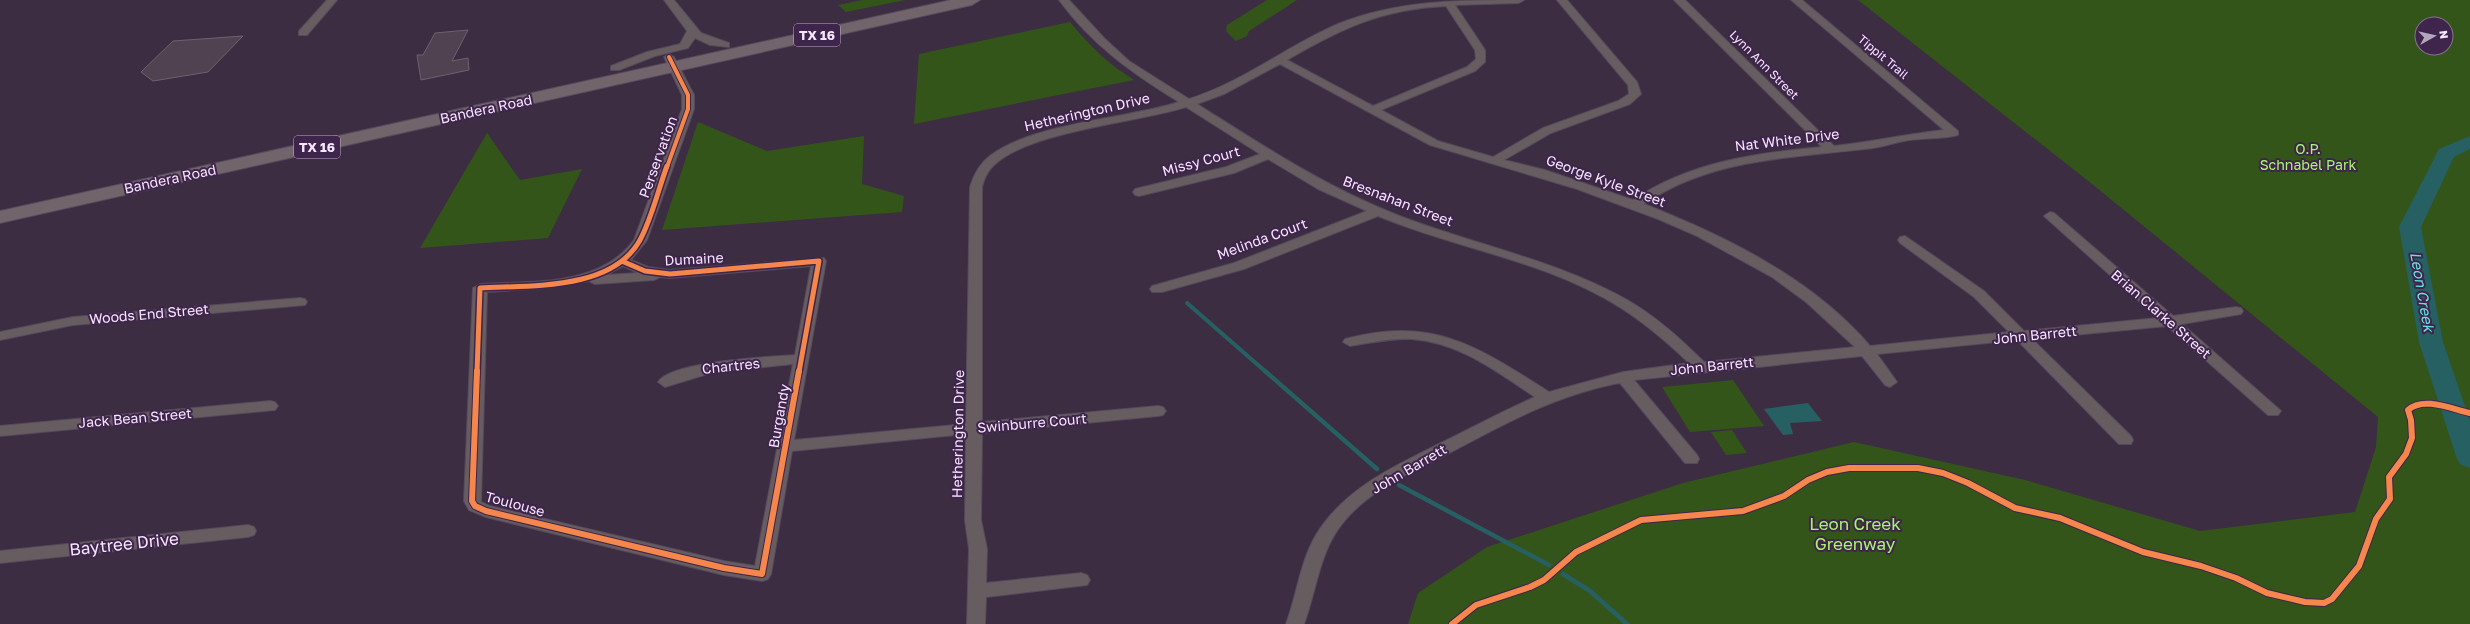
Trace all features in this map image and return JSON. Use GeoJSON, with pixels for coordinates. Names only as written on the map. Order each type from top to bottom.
{"type":"FeatureCollection","features":[{"type":"Feature","properties":{"kind":"main road","name":"Bandera Road"},"geometry":{"type":"LineString","coordinates":[[0,203],[615,68],[672,62],[725,45],[931,0]]}},
{"type":"Feature","properties":{"kind":"main road","name":"Bandera Road"},"geometry":{"type":"LineString","coordinates":[[0,217],[672,62],[972,0]]}},
{"type":"Feature","properties":{"kind":"street"},"geometry":{"type":"LineString","coordinates":[[303,33],[332,0]]}},
{"type":"Feature","properties":{"kind":"street"},"geometry":{"type":"LineString","coordinates":[[668,0],[691,32],[703,41],[725,45]]}},
{"type":"Feature","properties":{"kind":"street","name":"Bresnahan Street"},"geometry":{"type":"LineString","coordinates":[[1064,0],[1100,40],[1125,63],[1319,184],[1376,212],[1567,276],[1596,288],[1653,321],[1677,341],[1701,367]]}},
{"type":"Feature","properties":{"kind":"street","name":"Hetherington Drive"},"geometry":{"type":"LineString","coordinates":[[976,624],[978,549],[973,520],[973,428],[976,188],[982,171],[997,156],[1027,141],[1188,103],[1222,91],[1364,16],[1408,6],[1448,1],[1519,0]]}},
{"type":"Feature","properties":{"kind":"street"},"geometry":{"type":"LineString","coordinates":[[1493,162],[1531,138],[1556,126],[1620,105],[1635,94],[1633,84],[1562,0]]}},
{"type":"Feature","properties":{"kind":"street","name":"Lynn Ann Street"},"geometry":{"type":"LineString","coordinates":[[1679,0],[1831,149]]}},
{"type":"Feature","properties":{"kind":"street","name":"Tippit Trail"},"geometry":{"type":"LineString","coordinates":[[1796,0],[1954,133]]}},
{"type":"Feature","properties":{"kind":"street"},"geometry":{"type":"LineString","coordinates":[[1372,110],[1471,69],[1481,60],[1480,50],[1448,1]]}},
{"type":"Feature","properties":{"kind":"street"},"geometry":{"type":"LineString","coordinates":[[615,68],[652,54],[684,46],[689,41],[691,32]]}},
{"type":"Feature","properties":{"kind":"street","name":"George Kyle Street"},"geometry":{"type":"LineString","coordinates":[[1280,60],[1434,143],[1456,152],[1542,173],[1633,206],[1687,227],[1755,261],[1819,305],[1866,351],[1890,382]]}},
{"type":"Feature","properties":{"kind":"street","name":"Perservation"},"geometry":{"type":"LineString","coordinates":[[624,262],[632,255],[640,240],[688,109],[688,95],[672,62]]}},
{"type":"Feature","properties":{"kind":"street","name":"Nat White Drive"},"geometry":{"type":"LineString","coordinates":[[1633,206],[1667,182],[1709,167],[1756,156],[1866,146],[1903,138],[1954,133]]}},
{"type":"Feature","properties":{"kind":"street","name":"Missy Court"},"geometry":{"type":"LineString","coordinates":[[1139,192],[1230,170],[1270,154]]}},
{"type":"Feature","properties":{"kind":"street","name":"Melinda Court"},"geometry":{"type":"LineString","coordinates":[[1157,289],[1240,266],[1376,212]]}},
{"type":"Feature","properties":{"kind":"street","name":"Brian Clarke Street"},"geometry":{"type":"LineString","coordinates":[[2050,216],[2273,411]]}},
{"type":"Feature","properties":{"kind":"street"},"geometry":{"type":"LineString","coordinates":[[1905,240],[1979,294],[2024,336],[2126,440]]}},
{"type":"Feature","properties":{"kind":"street","name":"Dumaine"},"geometry":{"type":"LineString","coordinates":[[480,288],[579,280],[607,280],[819,261]]}},
{"type":"Feature","properties":{"kind":"street","name":"Burgandy"},"geometry":{"type":"LineString","coordinates":[[762,574],[819,261]]}},
{"type":"Feature","properties":{"kind":"street","name":"Dumaine"},"geometry":{"type":"LineString","coordinates":[[579,280],[606,272],[624,262],[645,271],[670,274]]}},
{"type":"Feature","properties":{"kind":"street","name":"Toulouse"},"geometry":{"type":"LineString","coordinates":[[480,288],[471,492],[475,506],[724,568],[762,574]]}},
{"type":"Feature","properties":{"kind":"street","name":"Woods End Street"},"geometry":{"type":"LineString","coordinates":[[0,336],[73,321],[300,302]]}},
{"type":"Feature","properties":{"kind":"street","name":"John Barrett"},"geometry":{"type":"LineString","coordinates":[[1296,624],[1323,538],[1349,507],[1389,478],[1517,411],[1548,398],[1623,377],[1701,367],[2170,322],[2236,311]]}},
{"type":"Feature","properties":{"kind":"street"},"geometry":{"type":"LineString","coordinates":[[1350,342],[1397,334],[1435,337],[1453,342],[1470,349],[1548,398]]}},
{"type":"Feature","properties":{"kind":"street","name":"Chartres"},"geometry":{"type":"LineString","coordinates":[[665,382],[686,372],[703,368],[800,360]]}},
{"type":"Feature","properties":{"kind":"street"},"geometry":{"type":"LineString","coordinates":[[1623,377],[1691,459]]}},
{"type":"Feature","properties":{"kind":"street","name":"Jack Bean Street"},"geometry":{"type":"LineString","coordinates":[[0,432],[39,426],[270,406]]}},
{"type":"Feature","properties":{"kind":"street","name":"Swinburre Court"},"geometry":{"type":"LineString","coordinates":[[786,446],[1158,411]]}},
{"type":"Feature","properties":{"kind":"street","name":"Baytree Drive"},"geometry":{"type":"LineString","coordinates":[[0,557],[248,531]]}},
{"type":"Feature","properties":{"kind":"street"},"geometry":{"type":"LineString","coordinates":[[976,591],[1081,580]]}},
{"type":"Feature","properties":{"kind":"green space"},"geometry":{"type":"Polygon","coordinates":[[[862,0],[905,0],[846,12],[838,5],[862,0]]]}},
{"type":"Feature","properties":{"kind":"green space"},"geometry":{"type":"Polygon","coordinates":[[[1267,0],[1297,0],[1249,31],[1247,36],[1236,41],[1226,31],[1227,25],[1267,0]]]}},
{"type":"Feature","properties":{"kind":"green space"},"geometry":{"type":"Polygon","coordinates":[[[1858,0],[2470,0],[2470,624],[1408,624],[1418,593],[1487,547],[1683,483],[1854,442],[2025,480],[2200,531],[2355,512],[2376,447],[2378,417],[2092,184],[1858,0]]]}},
{"type":"Feature","properties":{"kind":"green space"},"geometry":{"type":"Polygon","coordinates":[[[1070,22],[1099,54],[1134,80],[914,124],[919,54],[1070,22]]]}},
{"type":"Feature","properties":{"kind":"green space"},"geometry":{"type":"Polygon","coordinates":[[[698,122],[767,151],[864,136],[862,184],[904,196],[902,212],[662,230],[698,122]]]}},
{"type":"Feature","properties":{"kind":"green space"},"geometry":{"type":"Polygon","coordinates":[[[487,133],[520,180],[582,169],[548,238],[420,248],[487,133]]]}},
{"type":"Feature","properties":{"kind":"green space"},"geometry":{"type":"Polygon","coordinates":[[[1733,380],[1764,426],[1690,432],[1662,387],[1733,380]]]}},
{"type":"Feature","properties":{"kind":"green space"},"geometry":{"type":"Polygon","coordinates":[[[1732,430],[1747,453],[1726,455],[1711,432],[1732,430]]]}},
{"type":"Feature","properties":{"kind":"shaded area"},"geometry":{"type":"Polygon","coordinates":[[[1808,403],[1822,421],[1790,423],[1793,434],[1783,435],[1764,409],[1808,403]]]}},
{"type":"Feature","properties":{"kind":"building"},"geometry":{"type":"Polygon","coordinates":[[[468,30],[452,61],[468,58],[469,70],[421,80],[417,55],[423,55],[435,33],[468,30]]]}},
{"type":"Feature","properties":{"kind":"building"},"geometry":{"type":"Polygon","coordinates":[[[243,36],[208,72],[153,81],[141,72],[173,41],[243,36]]]}},
{"type":"Feature","properties":{"kind":"waterway","name":"Leon Creek"},"geometry":{"type":"LineString","coordinates":[[2470,142],[2446,153],[2410,227],[2431,342],[2470,459]]}},
{"type":"Feature","properties":{"kind":"waterway"},"geometry":{"type":"LineString","coordinates":[[1187,303],[1266,372]]}},
{"type":"Feature","properties":{"kind":"waterway"},"geometry":{"type":"LineString","coordinates":[[1265,371],[1377,469]]}},
{"type":"Feature","properties":{"kind":"waterway"},"geometry":{"type":"LineString","coordinates":[[1399,485],[1549,565]]}},
{"type":"Feature","properties":{"kind":"waterway"},"geometry":{"type":"LineString","coordinates":[[1563,574],[1590,591],[1627,624]]}},
{"type":"Feature","properties":{"kind":"cycle path"},"geometry":{"type":"LineString","coordinates":[[624,262],[645,271],[670,274],[819,261],[762,574],[724,568],[486,511],[475,506],[472,501],[480,288],[570,281],[592,276],[612,268],[629,256],[640,240],[688,109],[688,95],[669,57]]}},
{"type":"Feature","properties":{"kind":"cycle path"},"geometry":{"type":"LineString","coordinates":[[1452,624],[1476,605],[1530,587],[1544,580],[1576,552],[1641,520],[1743,511],[1784,496],[1808,480],[1827,472],[1849,468],[1918,468],[1943,473],[1968,483],[2015,508],[2060,518],[2143,552],[2201,566],[2236,578],[2267,593],[2305,602],[2324,603],[2332,599],[2359,566],[2376,519],[2390,499],[2389,477],[2406,454],[2412,438],[2411,420],[2408,410],[2412,406],[2427,404],[2470,413]]}},
{"type":"Feature","properties":{"kind":"park label","name":"O.P. Schnabel Park"},"geometry":{"type":"Point","coordinates":[2308,158]}},
{"type":"Feature","properties":{"kind":"park label","name":"Leon Creek Greenway"},"geometry":{"type":"Point","coordinates":[1855,534]}}]}
